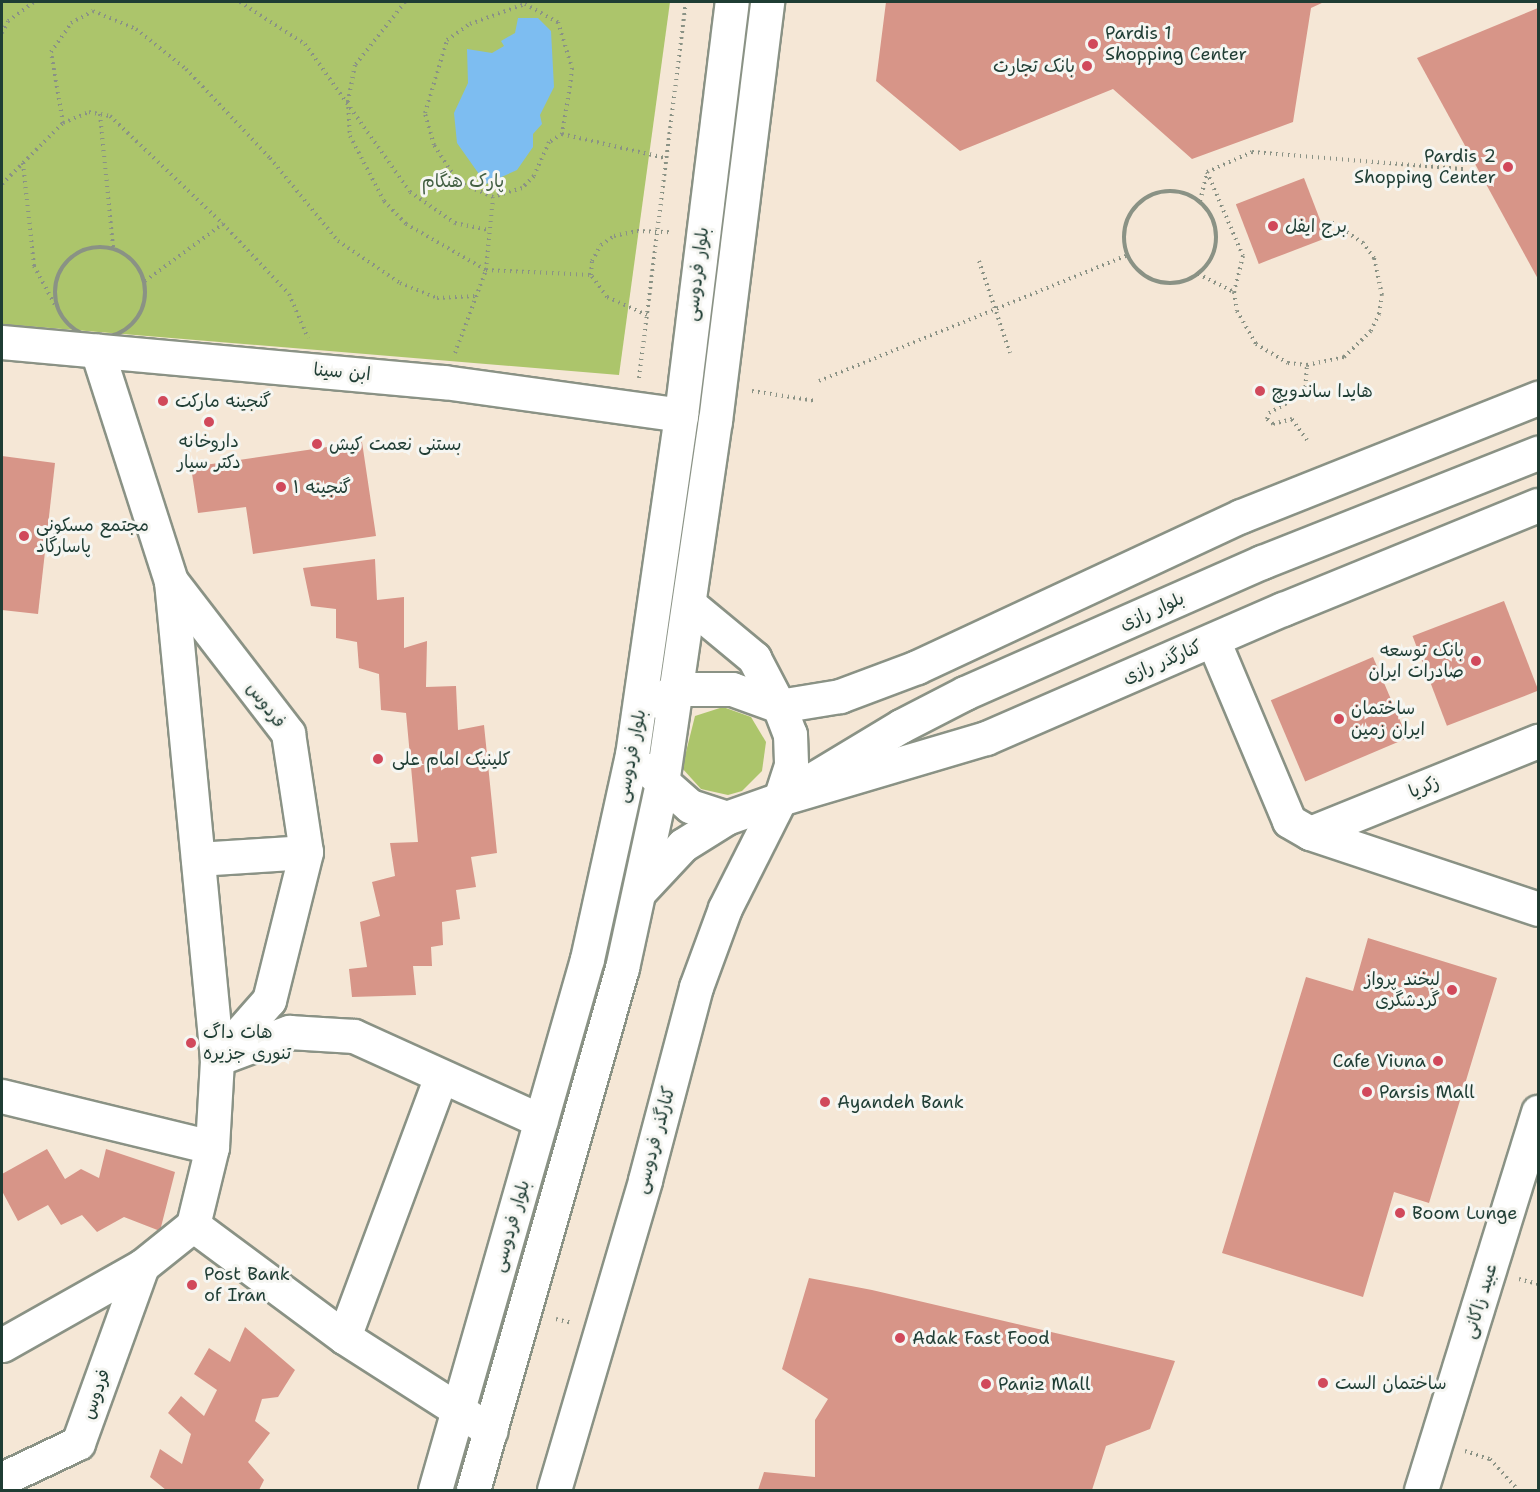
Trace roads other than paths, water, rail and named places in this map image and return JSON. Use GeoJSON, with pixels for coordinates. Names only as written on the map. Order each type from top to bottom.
{"type":"FeatureCollection","features":[{"type":"Feature","properties":{"kind":"street","name":"بلوار فردوسی"},"geometry":{"type":"LineString","coordinates":[[435,1491],[586,959],[632,755],[640,713],[681,415],[732,2]]}},
{"type":"Feature","properties":{"kind":"street","name":"بلوار فردوسی"},"geometry":{"type":"LineString","coordinates":[[473,1491],[622,968],[662,783],[715,421],[767,2]]}},
{"type":"Feature","properties":{"kind":"street","name":"ابن سینا"},"geometry":{"type":"LineString","coordinates":[[2,342],[444,382],[715,421]]}},
{"type":"Feature","properties":{"kind":"street","name":"فردوس"},"geometry":{"type":"LineString","coordinates":[[97,351],[171,581],[217,1059],[212,1147],[194,1225]]}},
{"type":"Feature","properties":{"kind":"street"},"geometry":{"type":"LineString","coordinates":[[640,713],[677,689],[732,689],[779,706],[840,696],[917,668],[1241,516],[1539,398]]}},
{"type":"Feature","properties":{"kind":"street","name":"بلوار رازی"},"geometry":{"type":"LineString","coordinates":[[780,800],[902,726],[965,693],[1262,562],[1539,453]]}},
{"type":"Feature","properties":{"kind":"street","name":"کنارگذر رازی"},"geometry":{"type":"LineString","coordinates":[[780,800],[986,738],[1213,640],[1539,505]]}},
{"type":"Feature","properties":{"kind":"street","name":"فردوس"},"geometry":{"type":"LineString","coordinates":[[171,581],[288,733],[306,852],[269,1000],[217,1059]]}},
{"type":"Feature","properties":{"kind":"street"},"geometry":{"type":"LineString","coordinates":[[639,892],[683,845],[726,818],[780,800],[790,765],[790,734],[779,706],[754,658],[689,604]]}},
{"type":"Feature","properties":{"kind":"street"},"geometry":{"type":"LineString","coordinates":[[1213,640],[1289,821],[1310,833],[1539,909]]}},
{"type":"Feature","properties":{"kind":"street"},"geometry":{"type":"LineString","coordinates":[[902,726],[917,668]]}},
{"type":"Feature","properties":{"kind":"street","name":"زکریا"},"geometry":{"type":"LineString","coordinates":[[1310,833],[1539,741]]}},
{"type":"Feature","properties":{"kind":"street"},"geometry":{"type":"LineString","coordinates":[[632,755],[690,806],[726,818]]}},
{"type":"Feature","properties":{"kind":"street","name":"کنارگذر فردوسی"},"geometry":{"type":"LineString","coordinates":[[554,1491],[645,1180],[696,987],[725,908],[780,800]]}},
{"type":"Feature","properties":{"kind":"street"},"geometry":{"type":"LineString","coordinates":[[198,860],[306,852]]}},
{"type":"Feature","properties":{"kind":"street"},"geometry":{"type":"LineString","coordinates":[[217,1059],[288,1032],[354,1036],[541,1121]]}},
{"type":"Feature","properties":{"kind":"street"},"geometry":{"type":"LineString","coordinates":[[344,1337],[441,1076]]}},
{"type":"Feature","properties":{"kind":"street"},"geometry":{"type":"LineString","coordinates":[[2,1096],[212,1147]]}},
{"type":"Feature","properties":{"kind":"street","name":"عبید زاکانی"},"geometry":{"type":"LineString","coordinates":[[1421,1491],[1537,1122]]}},
{"type":"Feature","properties":{"kind":"street"},"geometry":{"type":"LineString","coordinates":[[2,1345],[142,1266],[194,1225],[344,1337],[491,1431]]}},
{"type":"Feature","properties":{"kind":"street","name":"فردوس"},"geometry":{"type":"LineString","coordinates":[[2,1479],[78,1443],[142,1266]]}},
{"type":"Feature","properties":{"kind":"water"},"geometry":{"type":"Polygon","coordinates":[[[518,18],[538,18],[551,31],[554,87],[540,115],[542,124],[533,134],[533,147],[517,170],[486,184],[457,143],[454,113],[468,83],[467,49],[492,53],[504,46],[501,41],[515,33],[518,18]]]}},
{"type":"Feature","properties":{"kind":"place","name":"Pardis 1 Shopping Center"},"geometry":{"type":"Point","coordinates":[1093,44]}},
{"type":"Feature","properties":{"kind":"place","name":"بانک تجارت"},"geometry":{"type":"Point","coordinates":[1087,66]}},
{"type":"Feature","properties":{"kind":"place","name":"Pardis 2 Shopping Center"},"geometry":{"type":"Point","coordinates":[1508,167]}},
{"type":"Feature","properties":{"kind":"place","name":"برج ایفل"},"geometry":{"type":"Point","coordinates":[1273,226]}},
{"type":"Feature","properties":{"kind":"place","name":"هایدا ساندویچ"},"geometry":{"type":"Point","coordinates":[1260,391]}},
{"type":"Feature","properties":{"kind":"place","name":"گنجینه مارکت"},"geometry":{"type":"Point","coordinates":[163,401]}},
{"type":"Feature","properties":{"kind":"place","name":"داروخانه دکتر سیار"},"geometry":{"type":"Point","coordinates":[209,422]}},
{"type":"Feature","properties":{"kind":"place","name":"بستنی نعمت کیش"},"geometry":{"type":"Point","coordinates":[317,444]}},
{"type":"Feature","properties":{"kind":"place","name":"گنجینه ۱"},"geometry":{"type":"Point","coordinates":[281,487]}},
{"type":"Feature","properties":{"kind":"place","name":"مجتمع مسکونی پاسارگاد"},"geometry":{"type":"Point","coordinates":[24,536]}},
{"type":"Feature","properties":{"kind":"place","name":"بانک توسعه صادرات ایران"},"geometry":{"type":"Point","coordinates":[1476,661]}},
{"type":"Feature","properties":{"kind":"place","name":"ساختمان ایران زمین"},"geometry":{"type":"Point","coordinates":[1339,719]}},
{"type":"Feature","properties":{"kind":"place","name":"کلینیک امام علی"},"geometry":{"type":"Point","coordinates":[378,759]}},
{"type":"Feature","properties":{"kind":"place","name":"لبخند پرواز گردشگری"},"geometry":{"type":"Point","coordinates":[1452,990]}},
{"type":"Feature","properties":{"kind":"place","name":"هات داگ تنورى جزيره"},"geometry":{"type":"Point","coordinates":[191,1043]}},
{"type":"Feature","properties":{"kind":"place","name":"Cafe Viuna"},"geometry":{"type":"Point","coordinates":[1438,1061]}},
{"type":"Feature","properties":{"kind":"place","name":"Parsis Mall"},"geometry":{"type":"Point","coordinates":[1367,1092]}},
{"type":"Feature","properties":{"kind":"place","name":"Ayandeh Bank"},"geometry":{"type":"Point","coordinates":[825,1102]}},
{"type":"Feature","properties":{"kind":"place","name":"Boom Lunge"},"geometry":{"type":"Point","coordinates":[1400,1213]}},
{"type":"Feature","properties":{"kind":"place","name":"Post Bank of Iran"},"geometry":{"type":"Point","coordinates":[192,1285]}},
{"type":"Feature","properties":{"kind":"place","name":"Adak Fast Food"},"geometry":{"type":"Point","coordinates":[900,1338]}},
{"type":"Feature","properties":{"kind":"place","name":"ساختمان الست"},"geometry":{"type":"Point","coordinates":[1323,1383]}},
{"type":"Feature","properties":{"kind":"place","name":"Paniz Mall"},"geometry":{"type":"Point","coordinates":[986,1384]}},
{"type":"Feature","properties":{"kind":"park label","name":"پارک هنگام"},"geometry":{"type":"Point","coordinates":[463,181]}}]}
